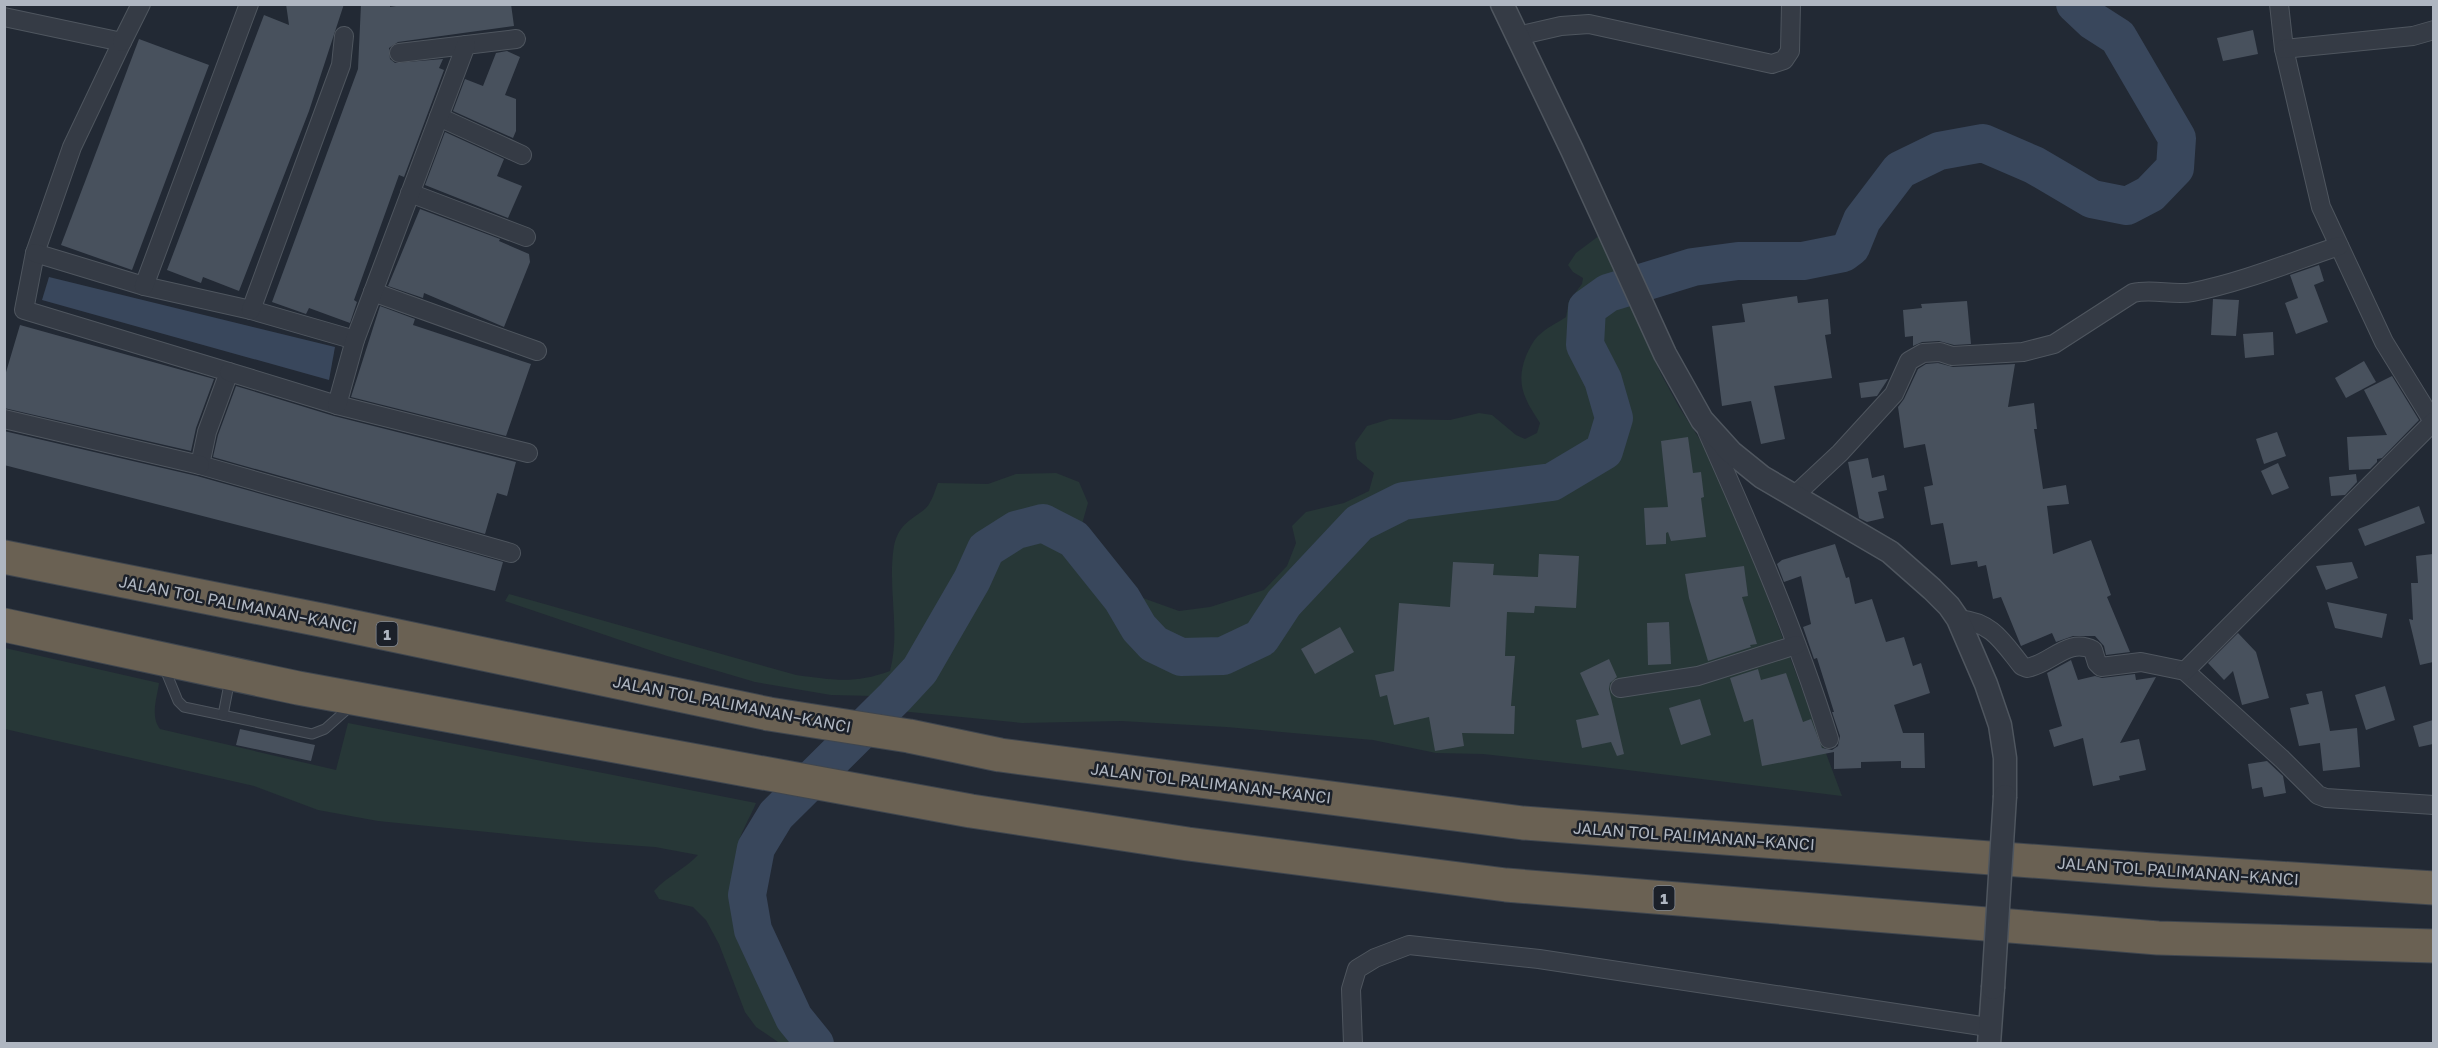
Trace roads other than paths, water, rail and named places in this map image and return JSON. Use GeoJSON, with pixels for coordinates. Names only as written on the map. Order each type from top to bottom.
{"type":"FeatureCollection","features":[{"type":"Feature","properties":{"kind":"highway","name":"JALAN TOL PALIMANAN–KANCI"},"geometry":{"type":"LineString","coordinates":[[4,557],[326,621],[769,714],[909,736],[1000,755],[1523,823],[2152,870],[2433,888]]}},
{"type":"Feature","properties":{"kind":"highway","name":"1"},"geometry":{"type":"LineString","coordinates":[[4,625],[358,699],[899,796],[971,811],[1188,844],[1506,885],[2158,938],[2433,946]]}},
{"type":"Feature","properties":{"kind":"street"},"geometry":{"type":"LineString","coordinates":[[141,4],[72,147],[33,259],[24,310],[337,405],[528,453]]}},
{"type":"Feature","properties":{"kind":"street"},"geometry":{"type":"LineString","coordinates":[[144,286],[249,4]]}},
{"type":"Feature","properties":{"kind":"street"},"geometry":{"type":"LineString","coordinates":[[1502,4],[1572,150],[1665,354],[1702,420],[1761,553],[1829,739]]}},
{"type":"Feature","properties":{"kind":"street"},"geometry":{"type":"LineString","coordinates":[[1518,36],[1561,26],[1588,24],[1772,64],[1784,60],[1790,51],[1791,4]]}},
{"type":"Feature","properties":{"kind":"street"},"geometry":{"type":"LineString","coordinates":[[2185,671],[2433,423],[2384,342],[2321,207],[2284,49],[2279,4]]}},
{"type":"Feature","properties":{"kind":"street"},"geometry":{"type":"LineString","coordinates":[[4,17],[122,42]]}},
{"type":"Feature","properties":{"kind":"street"},"geometry":{"type":"LineString","coordinates":[[2284,49],[2413,36],[2433,30]]}},
{"type":"Feature","properties":{"kind":"street"},"geometry":{"type":"LineString","coordinates":[[251,310],[341,65],[344,36]]}},
{"type":"Feature","properties":{"kind":"street"},"geometry":{"type":"LineString","coordinates":[[399,53],[516,39]]}},
{"type":"Feature","properties":{"kind":"street"},"geometry":{"type":"LineString","coordinates":[[337,405],[355,340],[466,45]]}},
{"type":"Feature","properties":{"kind":"street"},"geometry":{"type":"LineString","coordinates":[[439,117],[522,155]]}},
{"type":"Feature","properties":{"kind":"street"},"geometry":{"type":"LineString","coordinates":[[410,194],[526,237]]}},
{"type":"Feature","properties":{"kind":"street"},"geometry":{"type":"LineString","coordinates":[[1794,496],[1840,453],[1894,394],[1910,361],[1923,353],[1940,352],[1953,356],[2023,352],[2054,344],[2133,292],[2146,289],[2190,292],[2234,281],[2339,246]]}},
{"type":"Feature","properties":{"kind":"street"},"geometry":{"type":"LineString","coordinates":[[33,259],[251,310],[355,340]]}},
{"type":"Feature","properties":{"kind":"street"},"geometry":{"type":"LineString","coordinates":[[373,292],[537,351]]}},
{"type":"Feature","properties":{"kind":"street"},"geometry":{"type":"LineString","coordinates":[[200,465],[207,432],[229,372]]}},
{"type":"Feature","properties":{"kind":"street"},"geometry":{"type":"LineString","coordinates":[[4,419],[200,465],[511,553]]}},
{"type":"Feature","properties":{"kind":"street"},"geometry":{"type":"LineString","coordinates":[[1353,1044],[1351,989],[1357,969],[1375,958],[1409,945],[1539,959],[1989,1036],[2005,796],[2005,758],[2000,725],[1986,684],[1958,619],[1932,589],[1890,552],[1751,470],[1702,420]]}},
{"type":"Feature","properties":{"kind":"street"},"geometry":{"type":"LineString","coordinates":[[1958,619],[1974,620],[1986,626],[2000,638],[2022,666],[2027,668],[2072,646],[2084,645],[2093,650],[2097,663],[2101,667],[2141,662],[2185,671],[2318,795],[2326,798],[2433,805]]}},
{"type":"Feature","properties":{"kind":"street"},"geometry":{"type":"LineString","coordinates":[[1620,688],[1698,676],[1796,645]]}},
{"type":"Feature","properties":{"kind":"lane"},"geometry":{"type":"LineString","coordinates":[[160,658],[180,705],[312,734],[324,729],[358,699]]}},
{"type":"Feature","properties":{"kind":"lane"},"geometry":{"type":"LineString","coordinates":[[223,715],[231,674]]}},
{"type":"Feature","properties":{"kind":"water"},"geometry":{"type":"Polygon","coordinates":[[[49,277],[335,347],[329,380],[42,300],[49,277]]]}},
{"type":"Feature","properties":{"kind":"waterway"},"geometry":{"type":"LineString","coordinates":[[815,1044],[794,1018],[753,930],[747,895],[756,848],[776,815],[920,670],[972,580],[986,549],[1016,530],[1043,523],[1074,539],[1122,599],[1139,628],[1154,644],[1181,657],[1223,656],[1261,638],[1284,603],[1359,523],[1403,501],[1552,482],[1604,451],[1614,418],[1603,380],[1585,345],[1587,308],[1608,293],[1693,267],[1738,261],[1803,261],[1843,253],[1851,247],[1862,220],[1900,170],[1939,151],[1983,143],[2034,165],[2092,199],[2127,206],[2150,194],[2175,168],[2177,138],[2118,37],[2093,21],[2075,4]]}}]}
